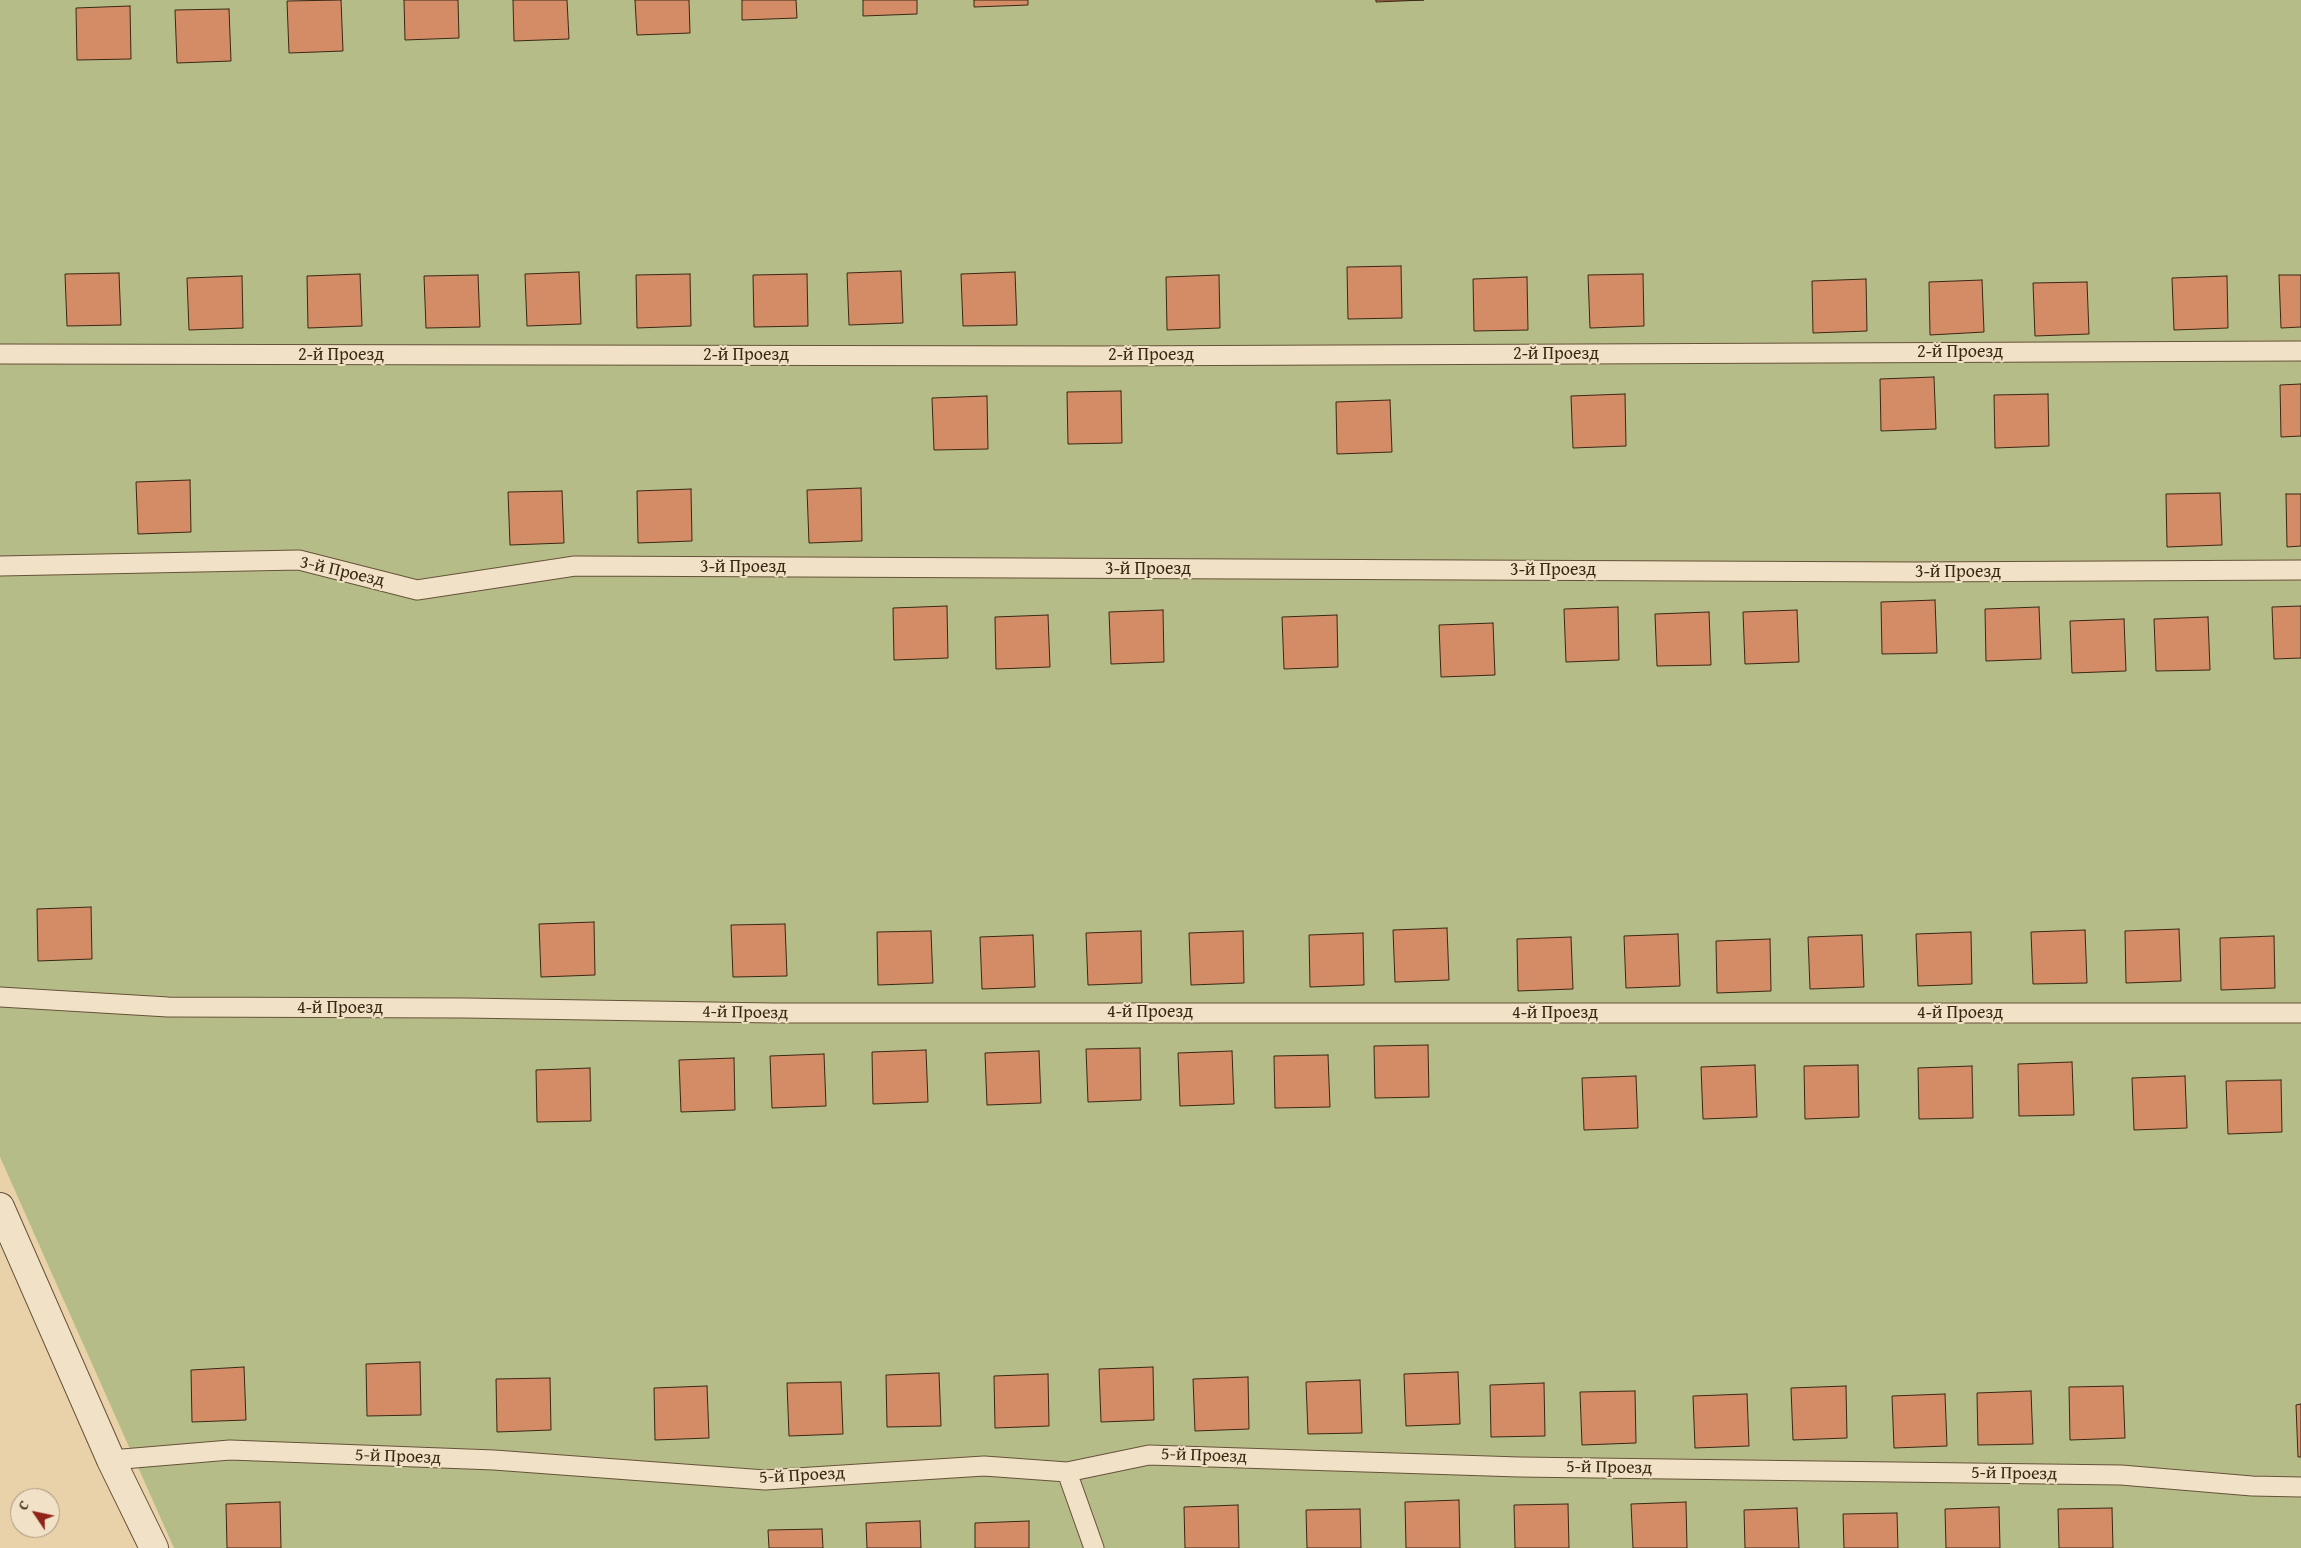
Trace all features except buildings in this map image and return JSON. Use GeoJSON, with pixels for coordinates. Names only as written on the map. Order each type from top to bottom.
{"type":"FeatureCollection","features":[{"type":"Feature","properties":{"kind":"street"},"geometry":{"type":"LineString","coordinates":[[0,1207],[111,1460],[154,1548]]}},
{"type":"Feature","properties":{"kind":"lane","name":"2-й Проезд"},"geometry":{"type":"LineString","coordinates":[[0,354],[1098,356],[2301,351]]}},
{"type":"Feature","properties":{"kind":"lane","name":"3-й Проезд"},"geometry":{"type":"LineString","coordinates":[[0,566],[299,560],[417,590],[575,566],[1895,572],[2301,570]]}},
{"type":"Feature","properties":{"kind":"lane","name":"4-й Проезд"},"geometry":{"type":"LineString","coordinates":[[0,997],[168,1007],[466,1008],[774,1013],[2301,1013]]}},
{"type":"Feature","properties":{"kind":"lane","name":"5-й Проезд"},"geometry":{"type":"LineString","coordinates":[[111,1460],[230,1450],[494,1460],[765,1480],[984,1466],[1067,1472],[1149,1455],[1519,1467],[2121,1476],[2252,1486],[2301,1487]]}},
{"type":"Feature","properties":{"kind":"lane"},"geometry":{"type":"LineString","coordinates":[[1067,1472],[1094,1548]]}},
{"type":"Feature","properties":{"kind":"green space"},"geometry":{"type":"Polygon","coordinates":[[[0,0],[2301,0],[2301,1548],[174,1548],[0,1157],[0,0]]]}}]}
